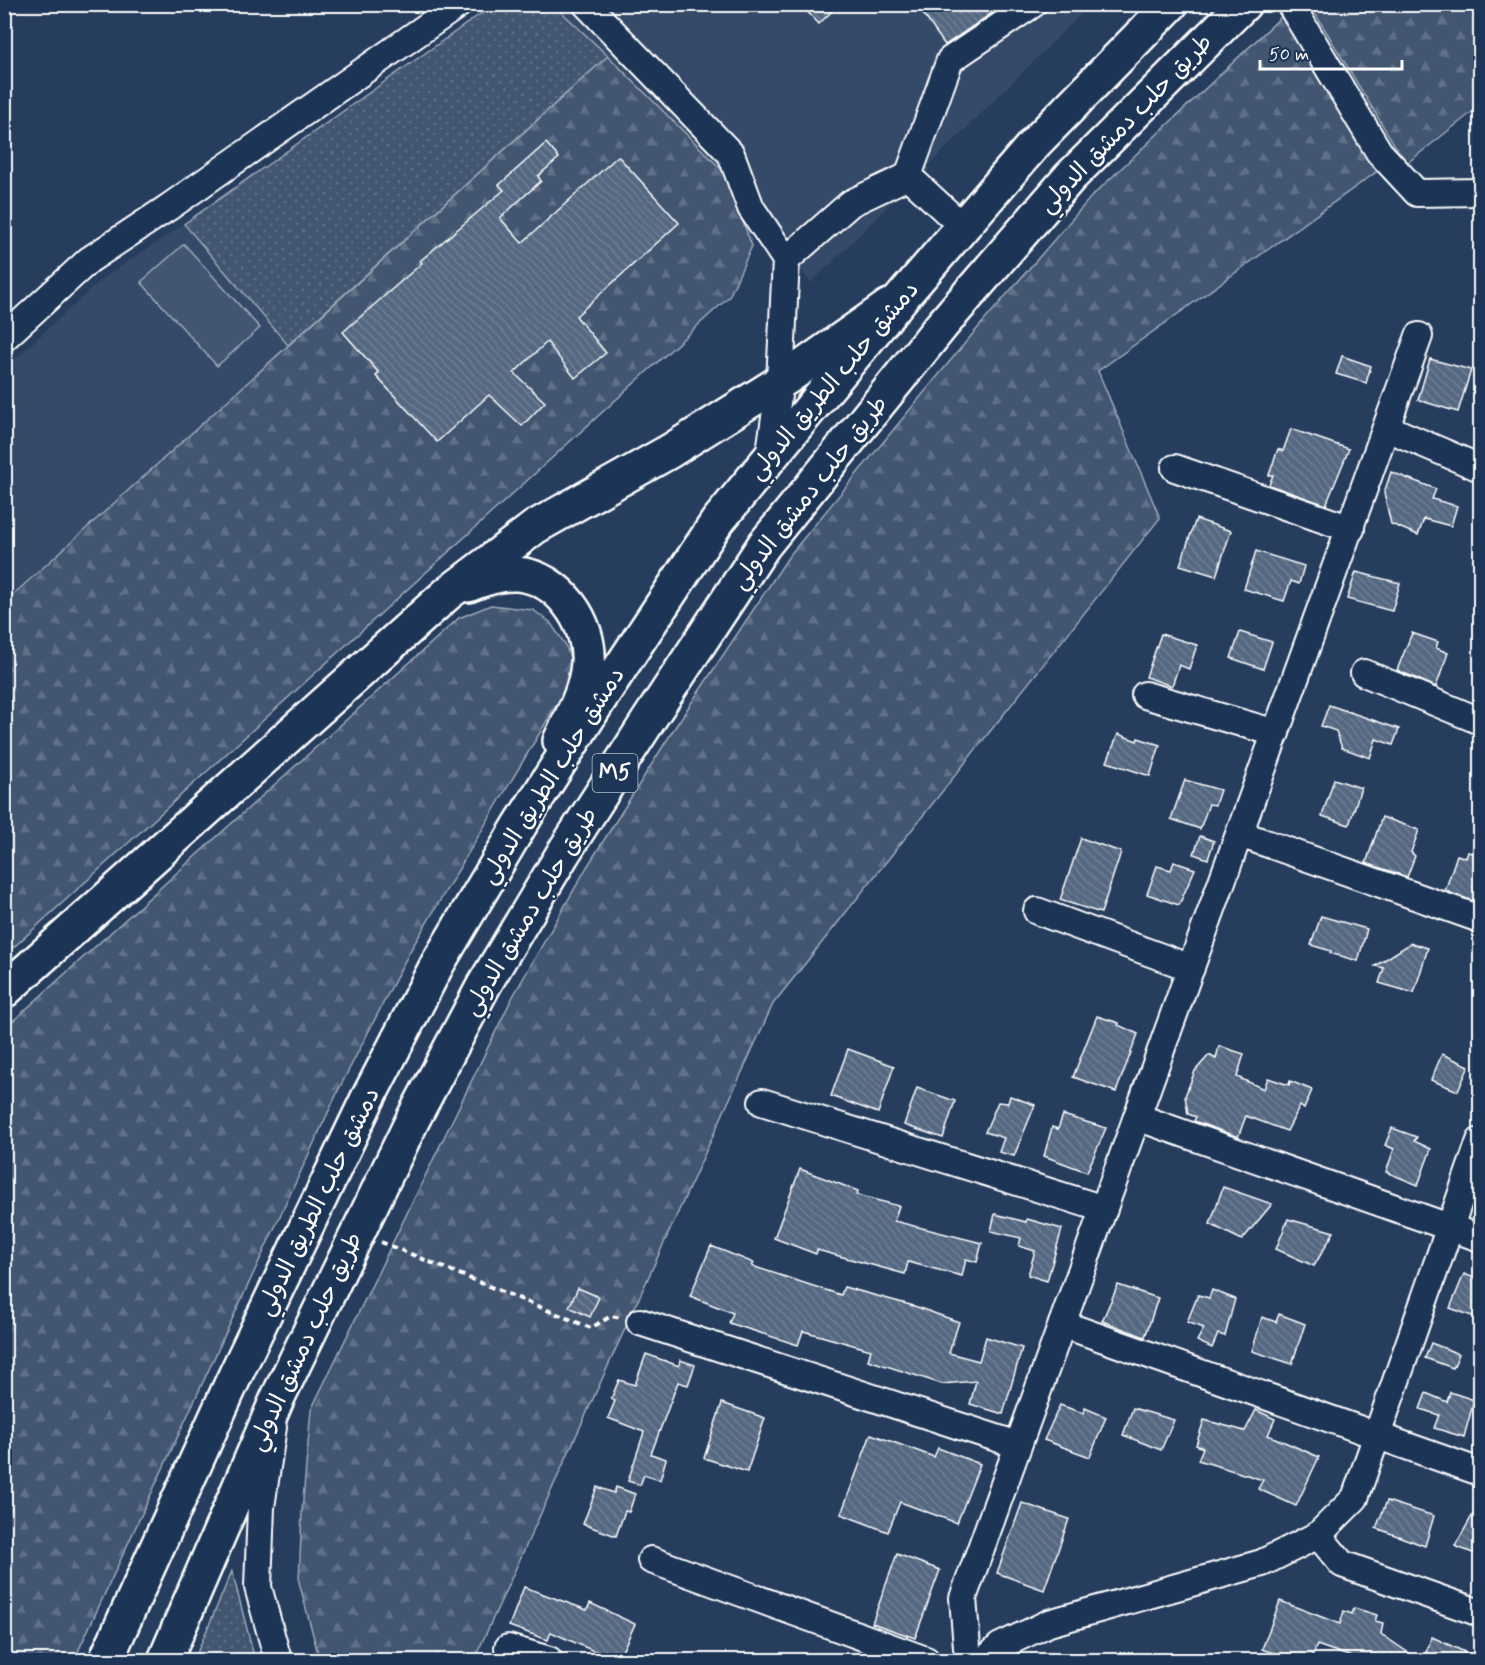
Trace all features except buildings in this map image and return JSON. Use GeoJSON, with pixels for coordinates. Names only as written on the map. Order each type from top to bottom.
{"type":"FeatureCollection","features":[{"type":"Feature","properties":{"kind":"main road","name":"دمشق حلب الطريق الدولي"},"geometry":{"type":"LineString","coordinates":[[106,1660],[233,1380],[367,1100],[438,963],[520,825],[601,697],[717,522],[904,295],[1035,143],[1171,4]]}},
{"type":"Feature","properties":{"kind":"main road","name":"طريق حلب دمشق الدولي"},"geometry":{"type":"LineString","coordinates":[[165,1660],[278,1397],[413,1119],[484,985],[606,787],[764,545],[942,325],[1070,177],[1244,4]]}},
{"type":"Feature","properties":{"kind":"main road"},"geometry":{"type":"LineString","coordinates":[[4,991],[447,594],[535,527],[670,451],[780,382],[904,295]]}},
{"type":"Feature","properties":{"kind":"main road"},"geometry":{"type":"LineString","coordinates":[[447,594],[488,576],[518,574],[546,582],[569,605],[580,620],[586,636],[588,661],[585,689],[520,825]]}},
{"type":"Feature","properties":{"kind":"street"},"geometry":{"type":"LineString","coordinates":[[4,338],[89,260],[459,4]]}},
{"type":"Feature","properties":{"kind":"street"},"geometry":{"type":"LineString","coordinates":[[586,4],[731,154],[751,208],[786,260],[780,382],[769,459]]}},
{"type":"Feature","properties":{"kind":"street"},"geometry":{"type":"LineString","coordinates":[[786,260],[851,203],[908,176],[951,60],[1033,4]]}},
{"type":"Feature","properties":{"kind":"street"},"geometry":{"type":"LineString","coordinates":[[1290,4],[1379,152],[1417,193],[1480,192]]}},
{"type":"Feature","properties":{"kind":"street"},"geometry":{"type":"LineString","coordinates":[[908,176],[963,227]]}},
{"type":"Feature","properties":{"kind":"street"},"geometry":{"type":"LineString","coordinates":[[968,1660],[963,1598],[1419,336]]}},
{"type":"Feature","properties":{"kind":"street"},"geometry":{"type":"LineString","coordinates":[[1387,428],[1480,468]]}},
{"type":"Feature","properties":{"kind":"street"},"geometry":{"type":"LineString","coordinates":[[1175,468],[1350,529]]}},
{"type":"Feature","properties":{"kind":"street"},"geometry":{"type":"LineString","coordinates":[[1364,673],[1480,721]]}},
{"type":"Feature","properties":{"kind":"street"},"geometry":{"type":"LineString","coordinates":[[1145,695],[1276,733]]}},
{"type":"Feature","properties":{"kind":"street"},"geometry":{"type":"LineString","coordinates":[[1240,834],[1480,919]]}},
{"type":"Feature","properties":{"kind":"street"},"geometry":{"type":"LineString","coordinates":[[1037,911],[1191,968]]}},
{"type":"Feature","properties":{"kind":"street"},"geometry":{"type":"LineString","coordinates":[[762,1102],[1104,1209]]}},
{"type":"Feature","properties":{"kind":"street"},"geometry":{"type":"LineString","coordinates":[[1137,1117],[1480,1238]]}},
{"type":"Feature","properties":{"kind":"street"},"geometry":{"type":"LineString","coordinates":[[986,1660],[1000,1646],[1049,1623],[1262,1563],[1318,1535],[1355,1498],[1480,1141]]}},
{"type":"Feature","properties":{"kind":"street"},"geometry":{"type":"LineString","coordinates":[[640,1322],[1018,1445]]}},
{"type":"Feature","properties":{"kind":"street"},"geometry":{"type":"LineString","coordinates":[[1062,1324],[1480,1472]]}},
{"type":"Feature","properties":{"kind":"street"},"geometry":{"type":"LineString","coordinates":[[278,1397],[261,1507],[258,1587],[278,1660]]}},
{"type":"Feature","properties":{"kind":"street"},"geometry":{"type":"LineString","coordinates":[[1318,1535],[1342,1564],[1480,1613]]}},
{"type":"Feature","properties":{"kind":"street"},"geometry":{"type":"LineString","coordinates":[[651,1560],[926,1660]]}},
{"type":"Feature","properties":{"kind":"street"},"geometry":{"type":"LineString","coordinates":[[508,1648],[549,1660]]}},
{"type":"Feature","properties":{"kind":"path"},"geometry":{"type":"LineString","coordinates":[[358,1232],[591,1328],[611,1316],[640,1322]]}},
{"type":"Feature","properties":{"kind":"shaded area"},"geometry":{"type":"Polygon","coordinates":[[[554,5],[1090,5],[811,283],[724,172],[554,5]]]}},
{"type":"Feature","properties":{"kind":"shaded area"},"geometry":{"type":"Polygon","coordinates":[[[184,224],[288,345],[5,602],[5,368],[103,278],[184,224]]]}},
{"type":"Feature","properties":{"kind":"green space"},"geometry":{"type":"Polygon","coordinates":[[[493,5],[554,5],[608,56],[288,345],[184,224],[493,5]]]}},
{"type":"Feature","properties":{"kind":"green space"},"geometry":{"type":"Polygon","coordinates":[[[1310,5],[1480,5],[1480,106],[1406,164],[1310,5]]]}},
{"type":"Feature","properties":{"kind":"green space"},"geometry":{"type":"Polygon","coordinates":[[[1281,17],[1379,170],[1098,371],[1160,518],[773,1004],[474,1660],[324,1660],[317,1650],[299,1582],[302,1511],[311,1410],[512,998],[587,867],[672,732],[789,556],[965,343],[1091,197],[1281,17]]]}},
{"type":"Feature","properties":{"kind":"green space"},"geometry":{"type":"Polygon","coordinates":[[[608,56],[724,172],[752,246],[729,297],[5,955],[5,602],[608,56]]]}},
{"type":"Feature","properties":{"kind":"green space"},"geometry":{"type":"Polygon","coordinates":[[[184,244],[260,328],[217,366],[141,282],[184,244]]]}},
{"type":"Feature","properties":{"kind":"green space"},"geometry":{"type":"Polygon","coordinates":[[[491,605],[533,610],[550,622],[565,644],[573,665],[570,682],[410,951],[339,1089],[74,1660],[5,1660],[4,1029],[459,618],[491,605]]]}},
{"type":"Feature","properties":{"kind":"green space"},"geometry":{"type":"Polygon","coordinates":[[[232,1571],[255,1660],[194,1660],[232,1571]]]}}]}
